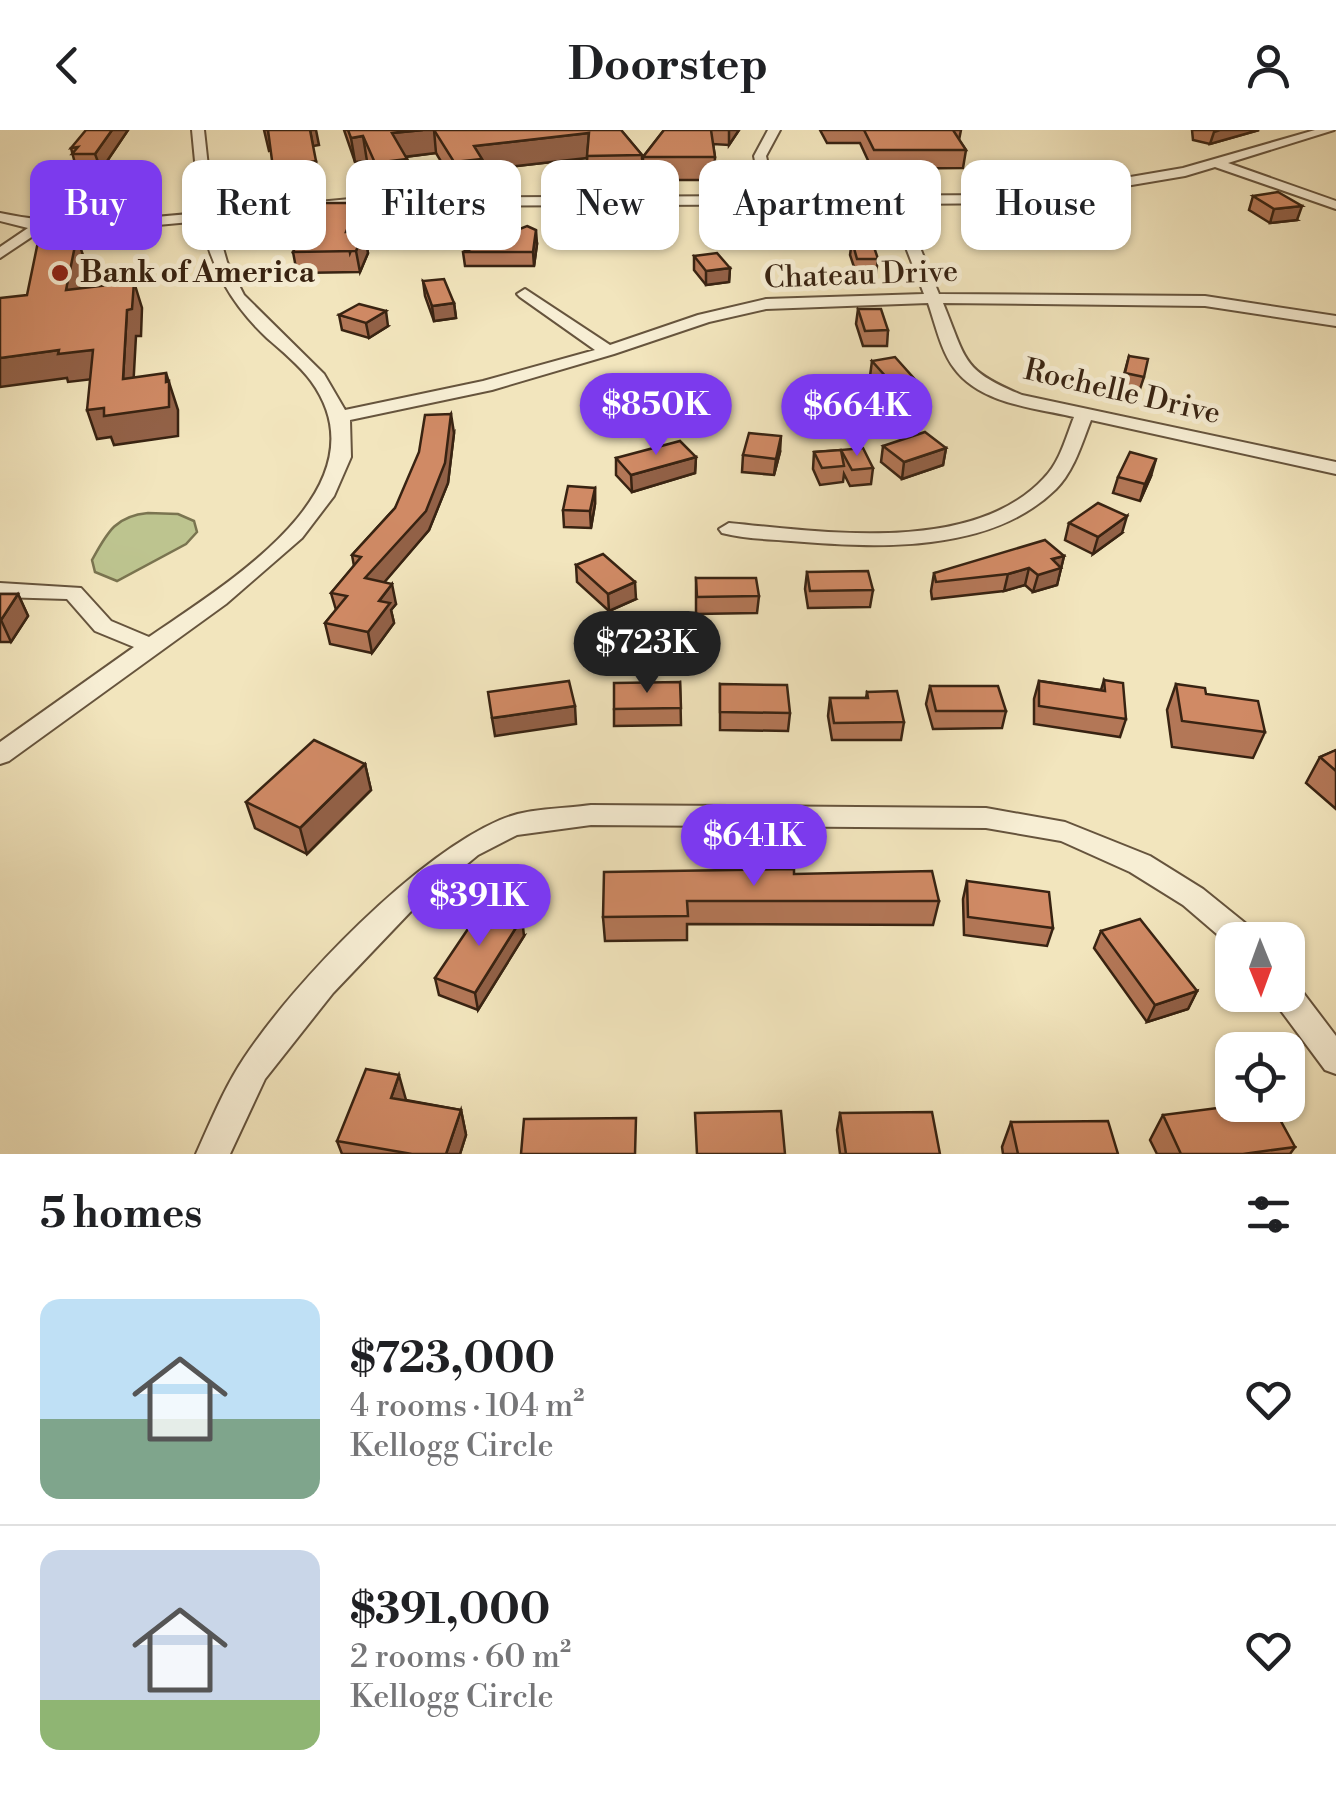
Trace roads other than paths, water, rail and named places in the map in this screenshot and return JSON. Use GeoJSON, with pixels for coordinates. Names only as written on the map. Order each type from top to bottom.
{"type":"FeatureCollection","features":[{"type":"Feature","properties":{"kind":"street"},"geometry":{"type":"LineString","coordinates":[[198,130],[201,160]]}},
{"type":"Feature","properties":{"kind":"street"},"geometry":{"type":"LineString","coordinates":[[761,160],[774,130]]}},
{"type":"Feature","properties":{"kind":"street"},"geometry":{"type":"LineString","coordinates":[[941,199],[1058,195],[1218,164],[1327,130]]}},
{"type":"Feature","properties":{"kind":"street"},"geometry":{"type":"LineString","coordinates":[[1218,164],[1336,205]]}},
{"type":"Feature","properties":{"kind":"street"},"geometry":{"type":"LineString","coordinates":[[326,205],[699,200]]}},
{"type":"Feature","properties":{"kind":"street"},"geometry":{"type":"LineString","coordinates":[[0,217],[30,224]]}},
{"type":"Feature","properties":{"kind":"street"},"geometry":{"type":"LineString","coordinates":[[0,254],[30,232]]}},
{"type":"Feature","properties":{"kind":"street"},"geometry":{"type":"LineString","coordinates":[[0,755],[248,575],[312,514],[329,490],[341,459],[342,416],[319,379],[236,294],[221,268],[216,250]]}},
{"type":"Feature","properties":{"kind":"street","name":"Rochelle Drive"},"geometry":{"type":"LineString","coordinates":[[913,250],[960,365],[978,382],[1017,399],[1336,468]]}},
{"type":"Feature","properties":{"kind":"street"},"geometry":{"type":"LineString","coordinates":[[525,294],[608,351]]}},
{"type":"Feature","properties":{"kind":"street","name":"Chateau Drive"},"geometry":{"type":"LineString","coordinates":[[342,416],[486,386],[704,318],[766,304],[931,298],[1186,300],[1336,321]]}},
{"type":"Feature","properties":{"kind":"street"},"geometry":{"type":"LineString","coordinates":[[729,529],[844,539],[918,537],[972,526],[1014,508],[1048,486],[1062,467],[1084,415]]}},
{"type":"Feature","properties":{"kind":"street"},"geometry":{"type":"LineString","coordinates":[[0,590],[73,593],[103,626],[151,646]]}},
{"type":"Feature","properties":{"kind":"street"},"geometry":{"type":"LineString","coordinates":[[213,1154],[254,1069],[323,984],[404,900],[470,848],[512,826],[591,815],[986,818],[1065,832],[1140,864],[1193,897],[1224,922]]}},
{"type":"Feature","properties":{"kind":"street"},"geometry":{"type":"LineString","coordinates":[[1300,1012],[1336,1060]]}},
{"type":"Feature","properties":{"kind":"place","name":"Bank of America"},"geometry":{"type":"Point","coordinates":[60,273]}}]}
